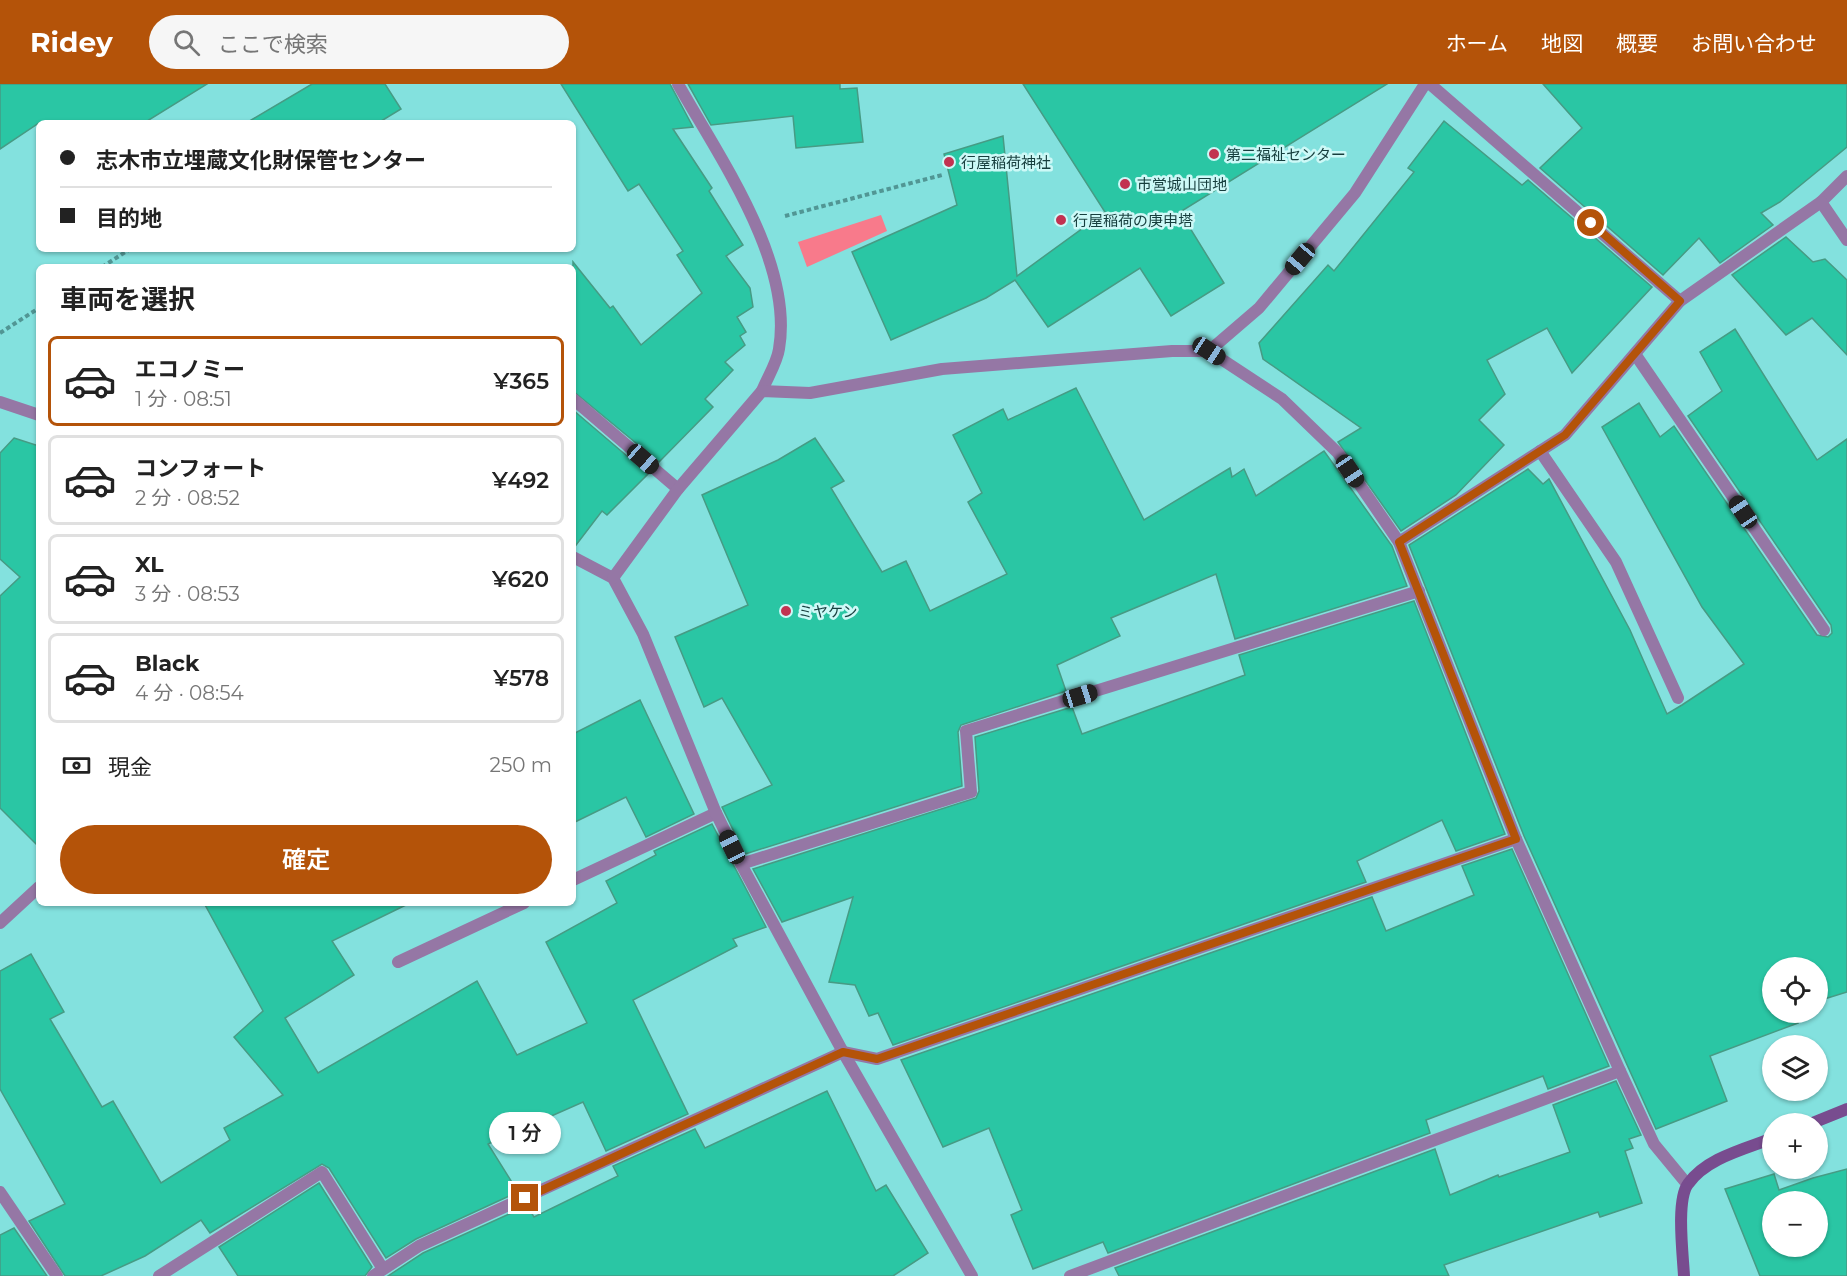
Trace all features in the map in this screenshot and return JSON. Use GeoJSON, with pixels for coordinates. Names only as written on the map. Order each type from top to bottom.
{"type":"FeatureCollection","features":[{"type":"Feature","properties":{"kind":"street"},"geometry":{"type":"LineString","coordinates":[[613,578],[678,489],[762,391],[779,350],[781,318],[778,288],[755,223],[678,84]]}},
{"type":"Feature","properties":{"kind":"street"},"geometry":{"type":"LineString","coordinates":[[1209,351],[1259,308],[1355,193],[1425,84]]}},
{"type":"Feature","properties":{"kind":"street"},"geometry":{"type":"LineString","coordinates":[[1430,84],[1680,301]]}},
{"type":"Feature","properties":{"kind":"street"},"geometry":{"type":"LineString","coordinates":[[1399,542],[1565,435],[1680,301],[1821,202],[1847,176]]}},
{"type":"Feature","properties":{"kind":"street"},"geometry":{"type":"LineString","coordinates":[[1821,202],[1847,240]]}},
{"type":"Feature","properties":{"kind":"street"},"geometry":{"type":"LineString","coordinates":[[762,391],[810,393],[942,369],[1172,351],[1209,351],[1282,399],[1338,453],[1399,542],[1516,839],[1620,1071],[1654,1144],[1687,1184]]}},
{"type":"Feature","properties":{"kind":"street"},"geometry":{"type":"LineString","coordinates":[[1635,354],[1824,630]]}},
{"type":"Feature","properties":{"kind":"street"},"geometry":{"type":"LineString","coordinates":[[0,402],[36,414]]}},
{"type":"Feature","properties":{"kind":"street"},"geometry":{"type":"LineString","coordinates":[[576,402],[678,489]]}},
{"type":"Feature","properties":{"kind":"street"},"geometry":{"type":"LineString","coordinates":[[1540,451],[1616,562],[1678,698]]}},
{"type":"Feature","properties":{"kind":"street"},"geometry":{"type":"LineString","coordinates":[[576,559],[613,578],[643,634],[716,813],[741,864],[843,1052],[972,1276]]}},
{"type":"Feature","properties":{"kind":"street"},"geometry":{"type":"LineString","coordinates":[[741,864],[971,792],[966,731],[1419,591]]}},
{"type":"Feature","properties":{"kind":"street"},"geometry":{"type":"LineString","coordinates":[[576,879],[716,813]]}},
{"type":"Feature","properties":{"kind":"street"},"geometry":{"type":"LineString","coordinates":[[159,1276],[322,1172],[378,1273],[419,1246],[843,1052],[877,1059],[1516,839]]}},
{"type":"Feature","properties":{"kind":"street"},"geometry":{"type":"LineString","coordinates":[[0,923],[36,890]]}},
{"type":"Feature","properties":{"kind":"street"},"geometry":{"type":"LineString","coordinates":[[398,962],[518,906]]}},
{"type":"Feature","properties":{"kind":"street"},"geometry":{"type":"LineString","coordinates":[[1070,1276],[1620,1071]]}},
{"type":"Feature","properties":{"kind":"street"},"geometry":{"type":"LineString","coordinates":[[1828,1117],[1847,1110]]}},
{"type":"Feature","properties":{"kind":"street"},"geometry":{"type":"LineString","coordinates":[[1684,1276],[1681,1213],[1687,1184],[1716,1160],[1762,1142]]}},
{"type":"Feature","properties":{"kind":"street"},"geometry":{"type":"LineString","coordinates":[[0,1192],[57,1276]]}},
{"type":"Feature","properties":{"kind":"path"},"geometry":{"type":"LineString","coordinates":[[755,223],[942,175]]}},
{"type":"Feature","properties":{"kind":"path"},"geometry":{"type":"LineString","coordinates":[[107,264],[125,252]]}},
{"type":"Feature","properties":{"kind":"path"},"geometry":{"type":"LineString","coordinates":[[0,333],[36,310]]}},
{"type":"Feature","properties":{"kind":"shaded area"},"geometry":{"type":"Polygon","coordinates":[[[881,215],[887,231],[807,267],[798,242],[881,215]]]}},
{"type":"Feature","properties":{"kind":"building"},"geometry":{"type":"Polygon","coordinates":[[[0,84],[207,84],[149,120],[36,120],[36,125],[0,149],[0,84]]]}},
{"type":"Feature","properties":{"kind":"building"},"geometry":{"type":"Polygon","coordinates":[[[312,84],[385,84],[401,109],[383,120],[251,120],[312,84]]]}},
{"type":"Feature","properties":{"kind":"building"},"geometry":{"type":"Polygon","coordinates":[[[561,84],[670,84],[693,127],[673,129],[712,188],[709,191],[743,245],[726,256],[750,288],[753,307],[737,317],[746,332],[740,336],[745,345],[725,362],[733,370],[705,399],[713,407],[659,462],[576,393],[576,266],[610,308],[613,306],[641,345],[702,293],[677,255],[683,251],[639,184],[628,191],[561,84]]]}},
{"type":"Feature","properties":{"kind":"building"},"geometry":{"type":"Polygon","coordinates":[[[688,84],[840,84],[840,89],[857,88],[863,142],[796,148],[793,116],[711,125],[688,84]]]}},
{"type":"Feature","properties":{"kind":"building"},"geometry":{"type":"Polygon","coordinates":[[[1023,84],[1387,84],[1180,212],[1224,283],[1171,316],[1140,268],[1048,327],[1015,280],[986,298],[891,340],[852,252],[957,205],[944,154],[1003,136],[1017,276],[1105,212],[1023,84]]]}},
{"type":"Feature","properties":{"kind":"building"},"geometry":{"type":"Polygon","coordinates":[[[1543,84],[1847,84],[1847,147],[1780,202],[1761,213],[1773,225],[1720,263],[1699,238],[1663,275],[1540,168],[1582,128],[1543,84]]]}},
{"type":"Feature","properties":{"kind":"building"},"geometry":{"type":"Polygon","coordinates":[[[1444,121],[1522,185],[1528,180],[1652,287],[1572,373],[1547,328],[1487,360],[1505,394],[1479,420],[1504,445],[1456,495],[1401,531],[1338,442],[1361,428],[1263,359],[1259,343],[1328,265],[1334,271],[1414,172],[1408,168],[1444,121]]]}},
{"type":"Feature","properties":{"kind":"building"},"geometry":{"type":"Polygon","coordinates":[[[1786,237],[1813,262],[1825,259],[1847,280],[1847,355],[1812,318],[1786,335],[1732,275],[1786,237]]]}},
{"type":"Feature","properties":{"kind":"building"},"geometry":{"type":"Polygon","coordinates":[[[1735,329],[1817,460],[1847,439],[1847,992],[1828,998],[1828,957],[1762,957],[1762,1023],[1798,1023],[1710,1056],[1727,1101],[1656,1129],[1524,836],[1409,545],[1528,469],[1543,484],[1549,479],[1630,630],[1667,714],[1682,705],[1744,664],[1702,607],[1602,427],[1639,403],[1660,437],[1674,426],[1817,635],[1828,637],[1832,633],[1831,625],[1688,416],[1722,391],[1700,352],[1735,329]]]}},
{"type":"Feature","properties":{"kind":"building"},"geometry":{"type":"Polygon","coordinates":[[[1076,388],[1144,520],[1230,468],[1232,477],[1244,469],[1256,496],[1324,451],[1392,546],[1407,586],[1235,639],[1216,574],[1111,618],[1120,636],[1057,665],[1066,691],[961,725],[958,732],[962,786],[745,854],[722,807],[772,785],[722,698],[704,707],[675,637],[748,605],[702,495],[778,460],[815,438],[844,481],[831,488],[882,572],[906,561],[930,611],[1007,574],[968,502],[982,493],[953,435],[1003,409],[1008,420],[1076,388]]]}},
{"type":"Feature","properties":{"kind":"building"},"geometry":{"type":"Polygon","coordinates":[[[576,413],[648,474],[607,515],[602,511],[576,545],[576,413]]]}},
{"type":"Feature","properties":{"kind":"building"},"geometry":{"type":"Polygon","coordinates":[[[14,438],[36,445],[36,844],[0,808],[0,596],[20,577],[0,559],[0,453],[14,438]]]}},
{"type":"Feature","properties":{"kind":"building"},"geometry":{"type":"Polygon","coordinates":[[[1414,601],[1505,834],[1456,851],[1442,820],[1357,861],[1366,882],[893,1045],[878,1013],[869,1016],[855,985],[829,982],[853,897],[782,922],[753,869],[976,798],[979,791],[975,737],[1072,707],[1082,734],[1245,675],[1239,655],[1414,601]]]}},
{"type":"Feature","properties":{"kind":"building"},"geometry":{"type":"Polygon","coordinates":[[[640,700],[694,814],[646,837],[626,797],[576,822],[576,732],[640,700]]]}},
{"type":"Feature","properties":{"kind":"building"},"geometry":{"type":"Polygon","coordinates":[[[712,824],[766,927],[733,939],[737,946],[633,1000],[688,1114],[606,1151],[583,1102],[488,1144],[518,1192],[416,1239],[386,1258],[329,1168],[322,1164],[210,1233],[201,1220],[145,1256],[101,1276],[65,1276],[29,1221],[65,1204],[0,1089],[0,971],[31,954],[64,1012],[50,1019],[102,1107],[113,1101],[161,1183],[230,1140],[224,1128],[283,1095],[234,1037],[263,1011],[206,906],[404,906],[332,941],[354,975],[285,1018],[318,1073],[477,981],[517,1055],[587,1023],[546,942],[617,903],[606,881],[656,855],[654,851],[712,824]]]}},
{"type":"Feature","properties":{"kind":"building"},"geometry":{"type":"Polygon","coordinates":[[[1512,849],[1609,1066],[1548,1089],[1543,1076],[1426,1120],[1430,1133],[1108,1253],[1103,1242],[1033,1269],[1011,1215],[1022,1210],[989,1128],[943,1147],[901,1060],[1372,897],[1386,931],[1474,895],[1462,866],[1512,849]]]}},
{"type":"Feature","properties":{"kind":"building"},"geometry":{"type":"Polygon","coordinates":[[[1616,1081],[1641,1135],[1629,1139],[1633,1148],[1625,1151],[1642,1203],[1600,1217],[1598,1212],[1444,1265],[1449,1276],[1119,1276],[1115,1268],[1435,1149],[1450,1195],[1498,1175],[1499,1177],[1570,1152],[1553,1105],[1616,1081]]]}},
{"type":"Feature","properties":{"kind":"building"},"geometry":{"type":"Polygon","coordinates":[[[827,1091],[876,1191],[886,1185],[928,1253],[893,1276],[388,1276],[423,1253],[527,1206],[534,1217],[618,1176],[613,1166],[695,1129],[705,1148],[827,1091]]]}},
{"type":"Feature","properties":{"kind":"building"},"geometry":{"type":"Polygon","coordinates":[[[1847,1169],[1847,1276],[1760,1276],[1725,1189],[1762,1178],[1776,1179],[1779,1190],[1810,1179],[1828,1179],[1828,1174],[1847,1169]]]}},
{"type":"Feature","properties":{"kind":"building"},"geometry":{"type":"Polygon","coordinates":[[[319,1183],[372,1267],[365,1276],[238,1276],[219,1247],[319,1183]]]}},
{"type":"Feature","properties":{"kind":"building"},"geometry":{"type":"Polygon","coordinates":[[[14,1228],[47,1276],[0,1276],[0,1235],[14,1228]]]}},
{"type":"Feature","properties":{"kind":"place","name":"第二福祉センター"},"geometry":{"type":"Point","coordinates":[1214,154]}},
{"type":"Feature","properties":{"kind":"place","name":"行屋稲荷神社"},"geometry":{"type":"Point","coordinates":[949,162]}},
{"type":"Feature","properties":{"kind":"place","name":"市営城山団地"},"geometry":{"type":"Point","coordinates":[1125,184]}},
{"type":"Feature","properties":{"kind":"place","name":"行屋稲荷の庚申塔"},"geometry":{"type":"Point","coordinates":[1061,220]}},
{"type":"Feature","properties":{"kind":"place","name":"ミヤケン"},"geometry":{"type":"Point","coordinates":[786,611]}},
{"type":"Feature","properties":{"kind":"route"},"geometry":{"type":"LineString","coordinates":[[525,1198],[843,1052],[877,1059],[1516,839],[1399,542],[1565,435],[1680,301],[1591,223]]}}]}
